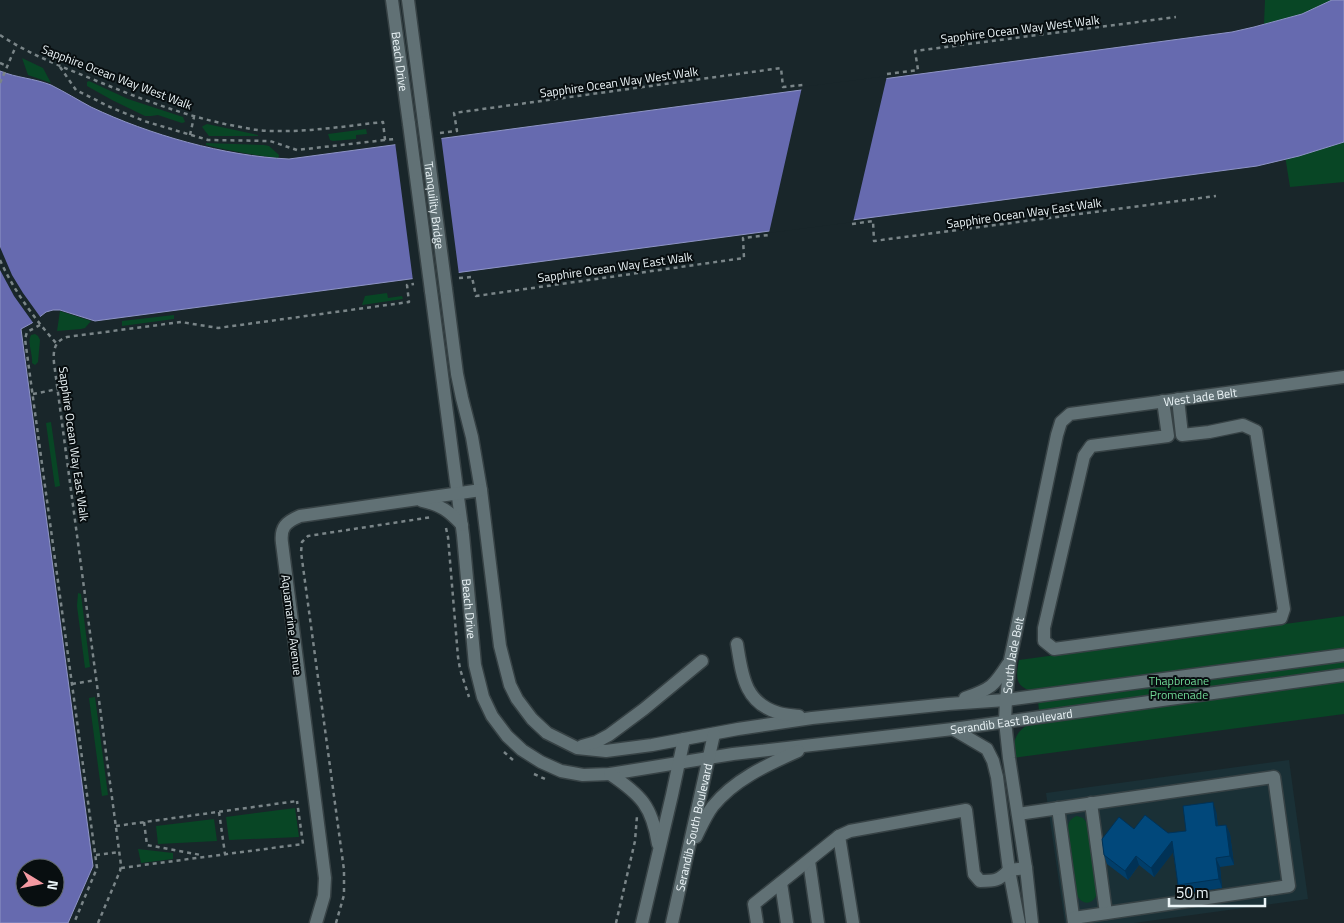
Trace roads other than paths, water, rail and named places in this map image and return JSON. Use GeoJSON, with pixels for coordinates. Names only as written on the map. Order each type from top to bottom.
{"type":"FeatureCollection","features":[{"type":"Feature","properties":{"kind":"street","name":"Beach Drive"},"geometry":{"type":"LineString","coordinates":[[392,0],[409,124]]}},
{"type":"Feature","properties":{"kind":"street","name":"Beach Drive"},"geometry":{"type":"LineString","coordinates":[[408,0],[424,122]]}},
{"type":"Feature","properties":{"kind":"street","name":"Tranquility Bridge"},"geometry":{"type":"LineString","coordinates":[[424,122],[446,289]]}},
{"type":"Feature","properties":{"kind":"street","name":"Tranquility Bridge"},"geometry":{"type":"LineString","coordinates":[[409,124],[431,291]]}},
{"type":"Feature","properties":{"kind":"street","name":"Beach Drive"},"geometry":{"type":"LineString","coordinates":[[446,289],[462,398],[472,437],[481,490],[500,646],[510,685],[517,699],[532,719],[548,732],[577,748],[606,751],[684,739]]}},
{"type":"Feature","properties":{"kind":"street","name":"Beach Drive"},"geometry":{"type":"LineString","coordinates":[[431,291],[462,525],[475,666],[483,697],[492,716],[507,736],[522,750],[541,762],[561,771],[583,775],[610,774],[678,763]]}},
{"type":"Feature","properties":{"kind":"street","name":"West Jade Belt"},"geometry":{"type":"LineString","coordinates":[[1061,422],[1070,414],[1344,376]]}},
{"type":"Feature","properties":{"kind":"street"},"geometry":{"type":"LineString","coordinates":[[1163,401],[1168,436],[1091,446],[1084,456],[1044,628],[1044,641],[1054,650],[1281,618],[1284,609],[1256,431],[1243,425],[1182,435],[1178,399]]}},
{"type":"Feature","properties":{"kind":"street","name":"South Jade Belt"},"geometry":{"type":"LineString","coordinates":[[1032,923],[1026,868],[1009,758],[1005,721],[1006,700],[1010,660],[1061,422]]}},
{"type":"Feature","properties":{"kind":"street","name":"Aquamarine Avenue"},"geometry":{"type":"LineString","coordinates":[[316,923],[324,896],[326,878],[282,543],[282,530],[286,524],[300,516],[481,490]]}},
{"type":"Feature","properties":{"kind":"street"},"geometry":{"type":"LineString","coordinates":[[414,500],[442,506],[462,525]]}},
{"type":"Feature","properties":{"kind":"street"},"geometry":{"type":"LineString","coordinates":[[737,644],[746,686],[755,699],[766,708],[779,713],[812,718]]}},
{"type":"Feature","properties":{"kind":"street","name":"Serandib East Boulevard"},"geometry":{"type":"LineString","coordinates":[[684,739],[812,718],[1006,700],[1344,655]]}},
{"type":"Feature","properties":{"kind":"street"},"geometry":{"type":"LineString","coordinates":[[948,704],[984,692],[996,682],[1010,660]]}},
{"type":"Feature","properties":{"kind":"street"},"geometry":{"type":"LineString","coordinates":[[577,748],[596,742],[609,735],[702,661]]}},
{"type":"Feature","properties":{"kind":"street","name":"Serandib East Boulevard"},"geometry":{"type":"LineString","coordinates":[[678,763],[733,754],[953,728],[1344,675]]}},
{"type":"Feature","properties":{"kind":"street"},"geometry":{"type":"LineString","coordinates":[[953,728],[987,750],[993,761],[1019,923]]}},
{"type":"Feature","properties":{"kind":"street","name":"Serandib South Boulevard"},"geometry":{"type":"LineString","coordinates":[[672,923],[714,734]]}},
{"type":"Feature","properties":{"kind":"street"},"geometry":{"type":"LineString","coordinates":[[642,923],[684,739]]}},
{"type":"Feature","properties":{"kind":"street"},"geometry":{"type":"LineString","coordinates":[[689,850],[713,807],[736,784],[758,770],[809,746]]}},
{"type":"Feature","properties":{"kind":"street"},"geometry":{"type":"LineString","coordinates":[[610,774],[638,794],[650,812],[656,829],[659,852]]}},
{"type":"Feature","properties":{"kind":"street"},"geometry":{"type":"LineString","coordinates":[[1018,814],[1091,803],[1274,776],[1289,886],[1106,913],[1074,920],[1058,808]]}},
{"type":"Feature","properties":{"kind":"street"},"geometry":{"type":"LineString","coordinates":[[1091,803],[1106,913]]}},
{"type":"Feature","properties":{"kind":"street"},"geometry":{"type":"LineString","coordinates":[[757,923],[754,904],[839,836],[850,831],[966,810],[974,874],[980,881],[993,881],[1003,878],[1009,870],[1026,868]]}},
{"type":"Feature","properties":{"kind":"street"},"geometry":{"type":"LineString","coordinates":[[839,836],[852,923]]}},
{"type":"Feature","properties":{"kind":"street"},"geometry":{"type":"LineString","coordinates":[[809,861],[818,923]]}},
{"type":"Feature","properties":{"kind":"street"},"geometry":{"type":"LineString","coordinates":[[781,883],[787,923]]}},
{"type":"Feature","properties":{"kind":"water"},"geometry":{"type":"Polygon","coordinates":[[[1332,0],[1344,0],[1344,142],[1299,156],[1257,166],[95,321],[60,310],[53,310],[46,312],[21,329],[93,866],[68,923],[0,923],[0,71],[51,85],[91,107],[162,135],[239,154],[289,159],[1232,32],[1302,14],[1332,0]]]}},
{"type":"Feature","properties":{"kind":"park label","name":"Thapbroane Promenade"},"geometry":{"type":"Point","coordinates":[1179,687]}}]}
